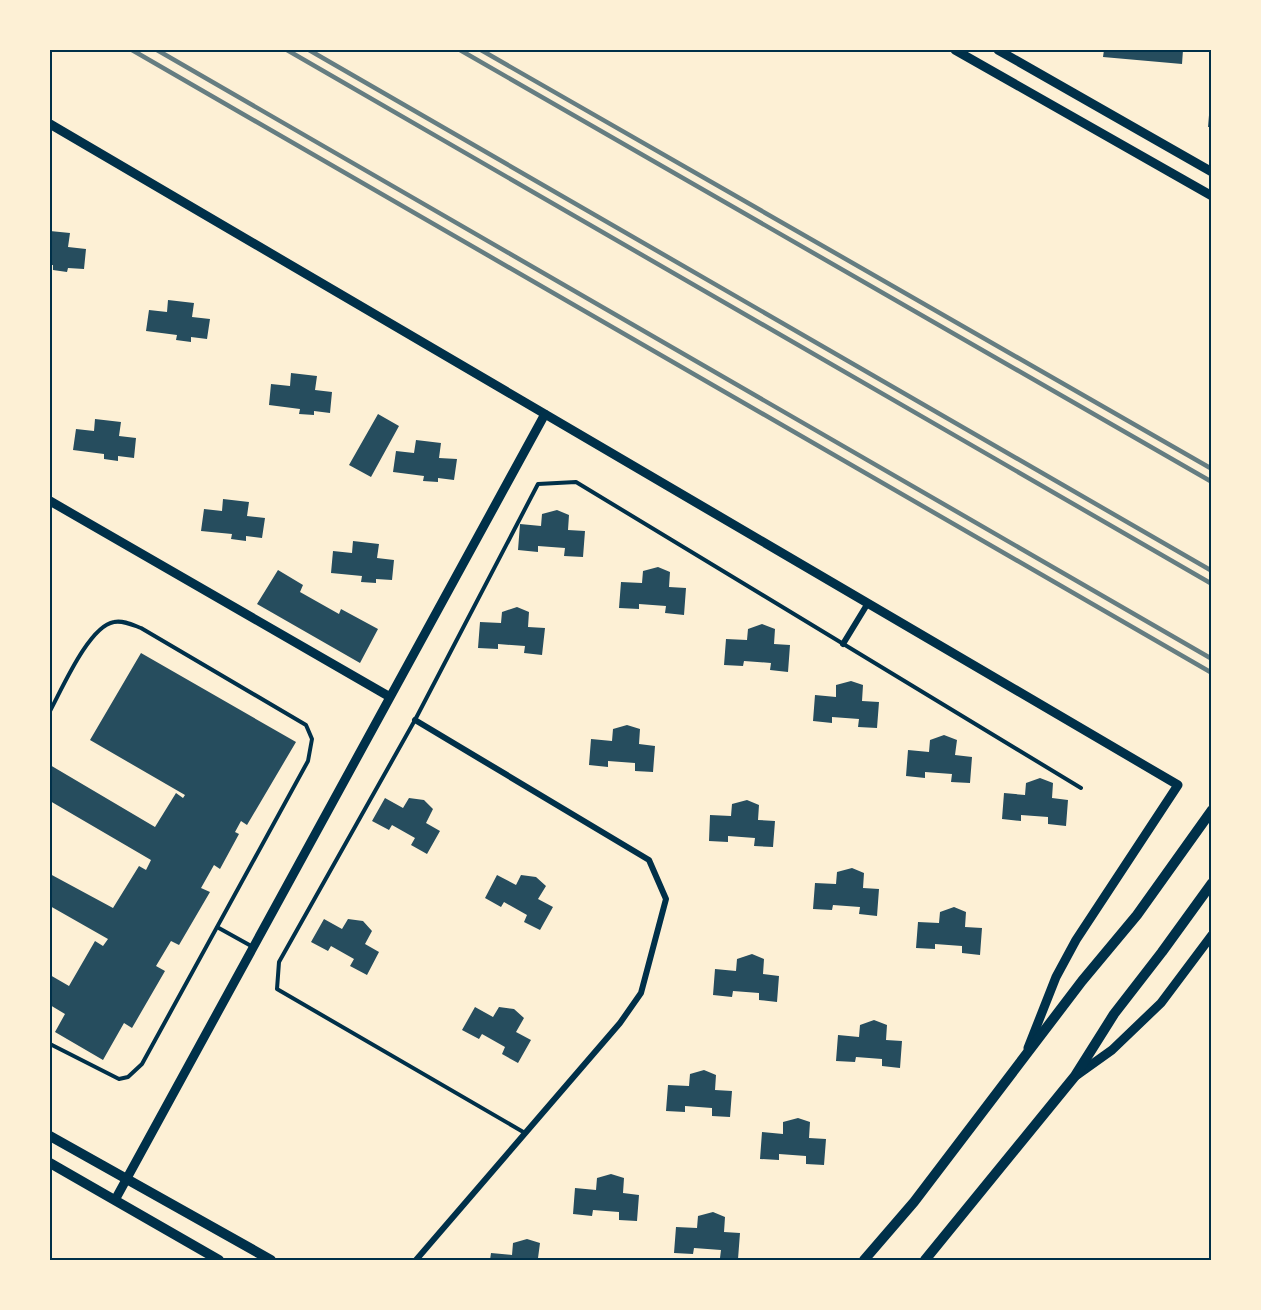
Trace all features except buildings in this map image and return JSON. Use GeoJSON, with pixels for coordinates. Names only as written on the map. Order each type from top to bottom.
{"type":"FeatureCollection","features":[{"type":"Feature","properties":{"kind":"main road"},"geometry":{"type":"LineString","coordinates":[[864,1260],[914,1202],[1026,1054],[1137,915],[1212,810]]}},
{"type":"Feature","properties":{"kind":"main road"},"geometry":{"type":"LineString","coordinates":[[925,1260],[1075,1076],[1114,1014],[1212,883]]}},
{"type":"Feature","properties":{"kind":"main road"},"geometry":{"type":"LineString","coordinates":[[50,1136],[272,1260]]}},
{"type":"Feature","properties":{"kind":"main road"},"geometry":{"type":"LineString","coordinates":[[50,1163],[219,1260]]}},
{"type":"Feature","properties":{"kind":"street"},"geometry":{"type":"LineString","coordinates":[[954,50],[1212,196]]}},
{"type":"Feature","properties":{"kind":"street"},"geometry":{"type":"LineString","coordinates":[[998,50],[1212,172]]}},
{"type":"Feature","properties":{"kind":"street"},"geometry":{"type":"LineString","coordinates":[[50,124],[1178,786],[1076,940],[1053,985],[1026,1054]]}},
{"type":"Feature","properties":{"kind":"street"},"geometry":{"type":"LineString","coordinates":[[115,1200],[545,414]]}},
{"type":"Feature","properties":{"kind":"street"},"geometry":{"type":"LineString","coordinates":[[50,501],[390,697]]}},
{"type":"Feature","properties":{"kind":"street"},"geometry":{"type":"LineString","coordinates":[[843,644],[868,603]]}},
{"type":"Feature","properties":{"kind":"street"},"geometry":{"type":"LineString","coordinates":[[415,720],[649,860],[666,899],[641,993],[620,1023],[416,1260]]}},
{"type":"Feature","properties":{"kind":"street"},"geometry":{"type":"LineString","coordinates":[[1075,1076],[1112,1050],[1161,1003],[1212,935]]}},
{"type":"Feature","properties":{"kind":"lane"},"geometry":{"type":"LineString","coordinates":[[525,1134],[278,989],[279,962],[415,720],[538,484],[576,482],[1081,788]]}},
{"type":"Feature","properties":{"kind":"lane"},"geometry":{"type":"LineString","coordinates":[[50,711],[93,635],[114,622],[141,628],[306,725],[310,730],[311,750],[308,761],[142,1064],[128,1077],[119,1079],[109,1076],[50,1044]]}},
{"type":"Feature","properties":{"kind":"lane"},"geometry":{"type":"LineString","coordinates":[[217,927],[254,948]]}},
{"type":"Feature","properties":{"kind":"railway"},"geometry":{"type":"LineString","coordinates":[[132,50],[1212,673]]}},
{"type":"Feature","properties":{"kind":"railway"},"geometry":{"type":"LineString","coordinates":[[157,50],[1212,659]]}},
{"type":"Feature","properties":{"kind":"railway"},"geometry":{"type":"LineString","coordinates":[[287,50],[1212,584]]}},
{"type":"Feature","properties":{"kind":"railway"},"geometry":{"type":"LineString","coordinates":[[309,50],[1212,571]]}},
{"type":"Feature","properties":{"kind":"railway"},"geometry":{"type":"LineString","coordinates":[[460,50],[1212,482]]}},
{"type":"Feature","properties":{"kind":"railway"},"geometry":{"type":"LineString","coordinates":[[481,50],[1212,469]]}}]}
